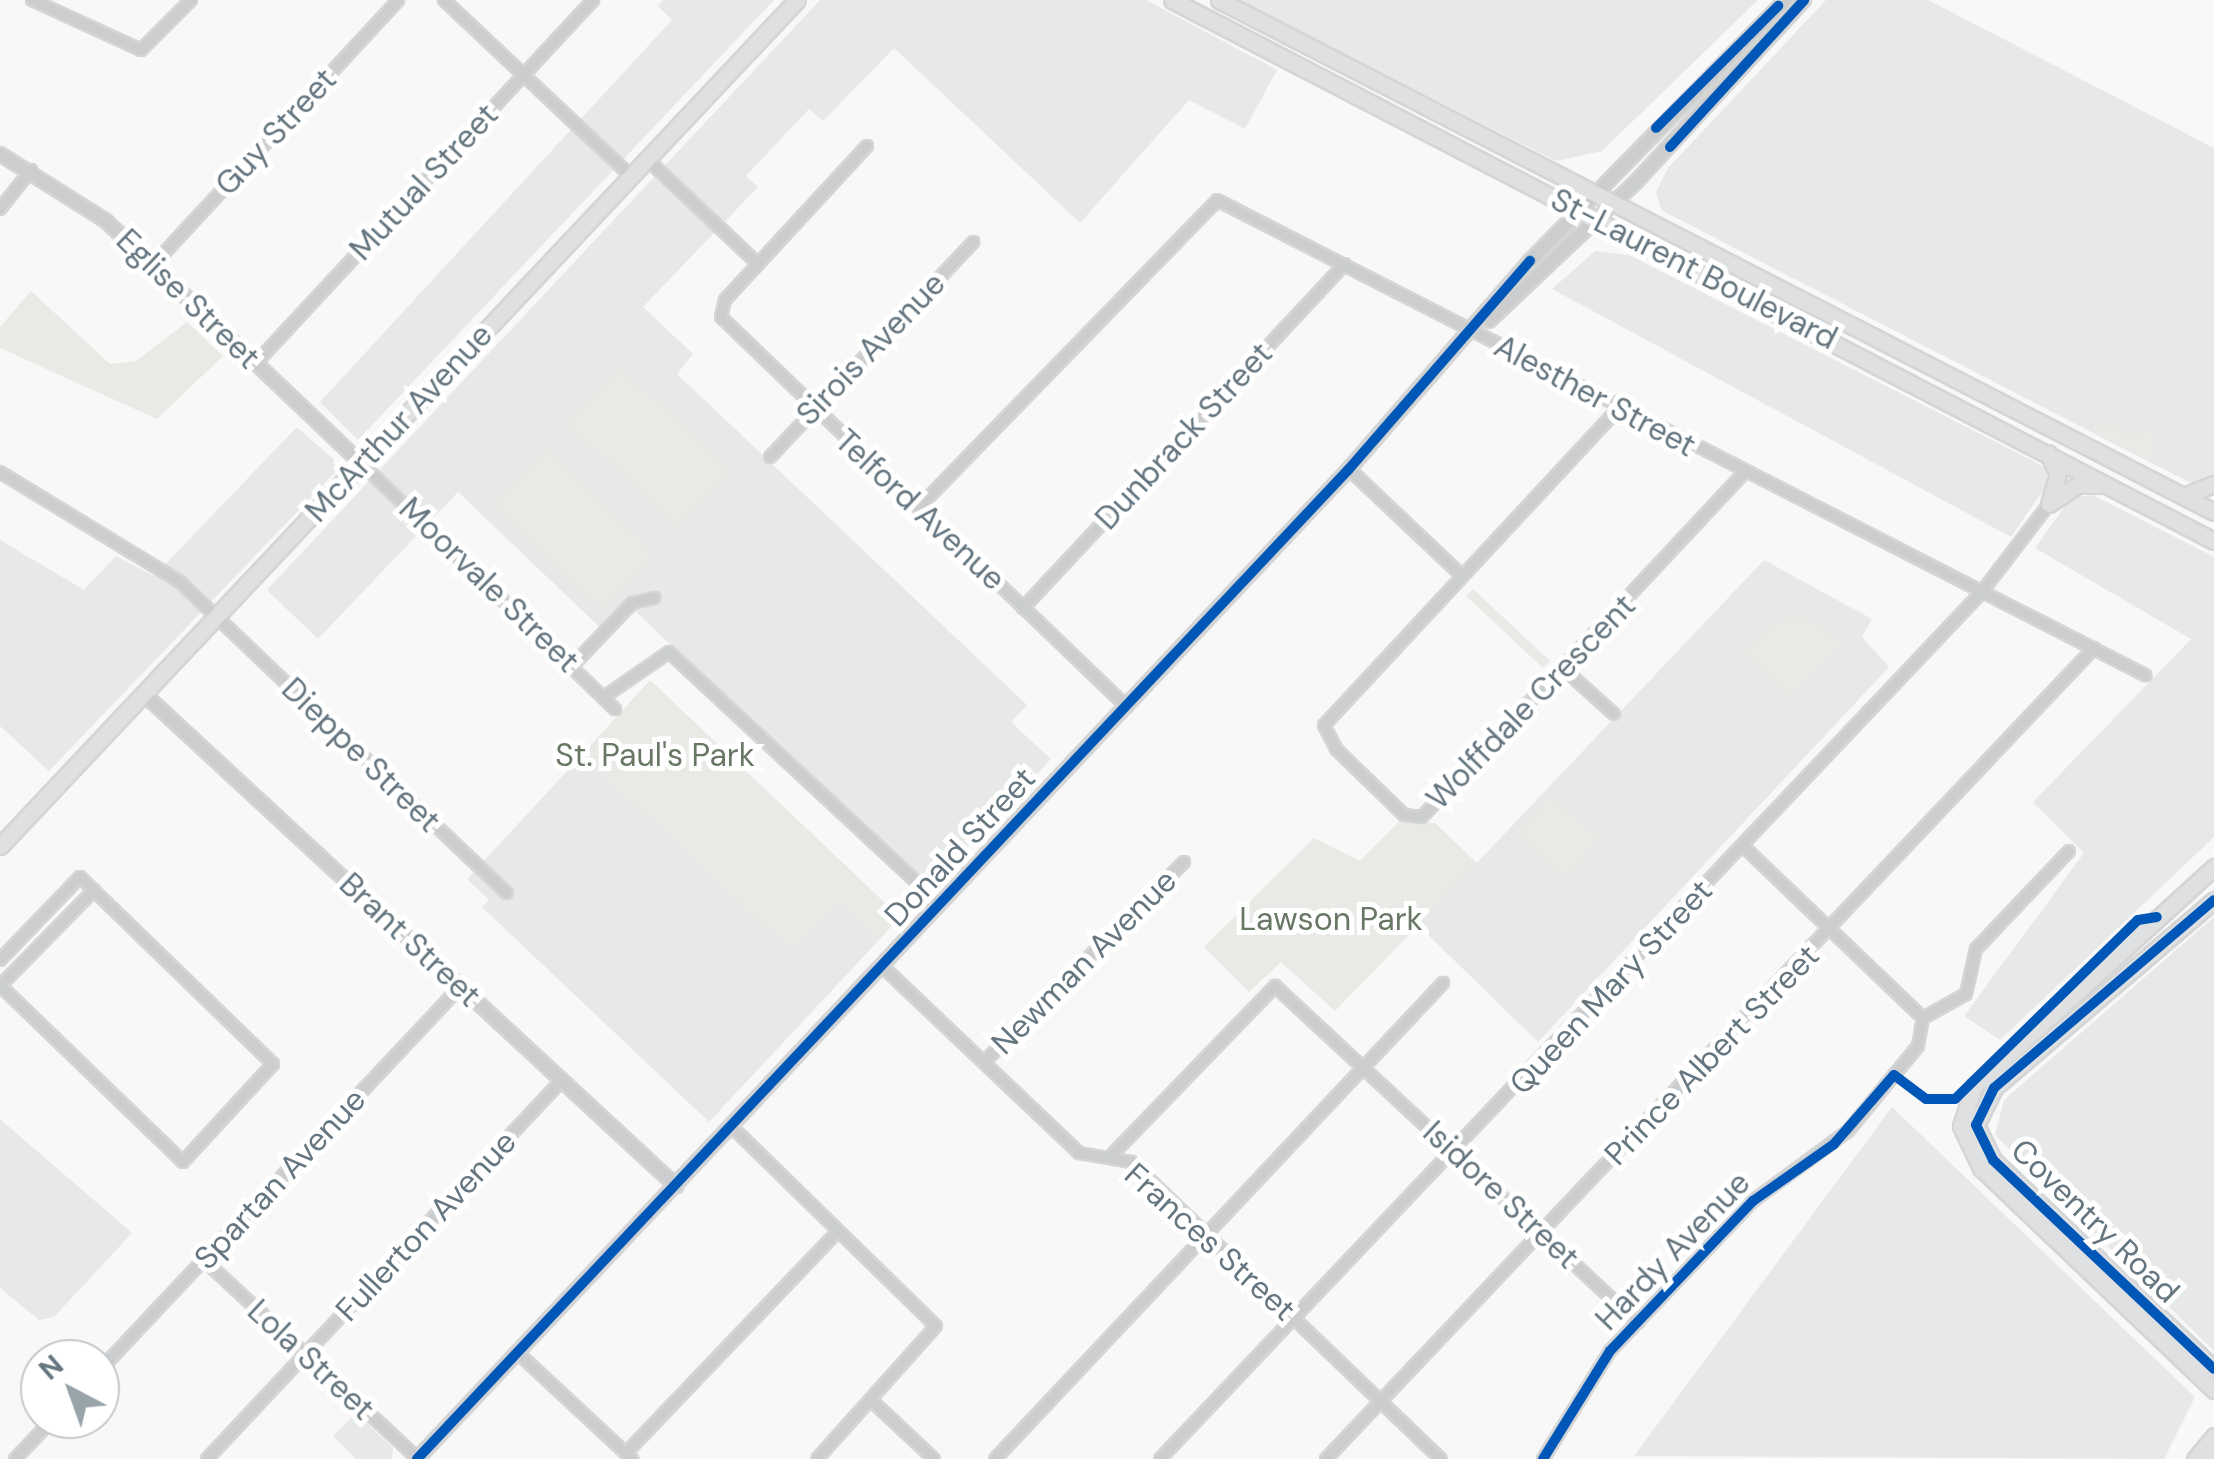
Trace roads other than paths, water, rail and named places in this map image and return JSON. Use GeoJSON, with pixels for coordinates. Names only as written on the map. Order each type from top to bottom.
{"type":"FeatureCollection","features":[{"type":"Feature","properties":{"kind":"main road","name":"McArthur Avenue"},"geometry":{"type":"LineString","coordinates":[[0,846],[797,0]]}},
{"type":"Feature","properties":{"kind":"main road","name":"St-Laurent Boulevard"},"geometry":{"type":"LineString","coordinates":[[1172,0],[2046,450],[2214,541]]}},
{"type":"Feature","properties":{"kind":"main road","name":"St-Laurent Boulevard"},"geometry":{"type":"LineString","coordinates":[[1218,0],[2212,508]]}},
{"type":"Feature","properties":{"kind":"main road"},"geometry":{"type":"LineString","coordinates":[[2046,450],[2058,474],[2049,504]]}},
{"type":"Feature","properties":{"kind":"main road"},"geometry":{"type":"LineString","coordinates":[[2049,504],[2082,484],[2108,486]]}},
{"type":"Feature","properties":{"kind":"main road"},"geometry":{"type":"LineString","coordinates":[[2184,496],[2214,484]]}},
{"type":"Feature","properties":{"kind":"main road"},"geometry":{"type":"LineString","coordinates":[[2191,528],[2212,508]]}},
{"type":"Feature","properties":{"kind":"main road","name":"Coventry Road"},"geometry":{"type":"LineString","coordinates":[[2214,867],[1974,1086],[1961,1126],[1981,1168],[2214,1390]]}},
{"type":"Feature","properties":{"kind":"main road","name":"Coventry Road"},"geometry":{"type":"LineString","coordinates":[[2214,900],[1994,1088],[1976,1125],[2003,1170],[2214,1369]]}},
{"type":"Feature","properties":{"kind":"main road"},"geometry":{"type":"LineString","coordinates":[[2196,1459],[2214,1436]]}},
{"type":"Feature","properties":{"kind":"street"},"geometry":{"type":"LineString","coordinates":[[32,0],[141,50],[191,0]]}},
{"type":"Feature","properties":{"kind":"street","name":"Guy Street"},"geometry":{"type":"LineString","coordinates":[[153,265],[398,0]]}},
{"type":"Feature","properties":{"kind":"street"},"geometry":{"type":"LineString","coordinates":[[444,0],[631,176]]}},
{"type":"Feature","properties":{"kind":"street","name":"Mutual Street"},"geometry":{"type":"LineString","coordinates":[[255,364],[593,0]]}},
{"type":"Feature","properties":{"kind":"street","name":"Donald Street"},"geometry":{"type":"LineString","coordinates":[[418,1459],[1128,707],[1476,332],[1595,194],[1786,0]]}},
{"type":"Feature","properties":{"kind":"street","name":"Donald Street"},"geometry":{"type":"LineString","coordinates":[[1476,332],[1613,204],[1804,0]]}},
{"type":"Feature","properties":{"kind":"street"},"geometry":{"type":"LineString","coordinates":[[647,159],[758,264],[867,146]]}},
{"type":"Feature","properties":{"kind":"street","name":"Eglise Street"},"geometry":{"type":"LineString","coordinates":[[0,154],[32,170],[153,265],[361,463]]}},
{"type":"Feature","properties":{"kind":"street"},"geometry":{"type":"LineString","coordinates":[[0,210],[32,170]]}},
{"type":"Feature","properties":{"kind":"street","name":"Alesther Street"},"geometry":{"type":"LineString","coordinates":[[918,508],[1204,206],[1234,202],[1742,476],[2145,676]]}},
{"type":"Feature","properties":{"kind":"street","name":"Sirois Avenue"},"geometry":{"type":"LineString","coordinates":[[770,457],[973,242]]}},
{"type":"Feature","properties":{"kind":"street","name":"Telford Avenue"},"geometry":{"type":"LineString","coordinates":[[758,264],[722,308],[726,327],[1128,707]]}},
{"type":"Feature","properties":{"kind":"street","name":"Dunbrack Street"},"geometry":{"type":"LineString","coordinates":[[1023,608],[1345,264]]}},
{"type":"Feature","properties":{"kind":"street","name":"Wolffdale Crescent"},"geometry":{"type":"LineString","coordinates":[[1618,409],[1324,725],[1336,749],[1404,814],[1422,816],[1742,476]]}},
{"type":"Feature","properties":{"kind":"street","name":"Moorvale Street"},"geometry":{"type":"LineString","coordinates":[[361,463],[615,709]]}},
{"type":"Feature","properties":{"kind":"street"},"geometry":{"type":"LineString","coordinates":[[1349,469],[1462,576]]}},
{"type":"Feature","properties":{"kind":"street","name":"Dieppe Street"},"geometry":{"type":"LineString","coordinates":[[0,472],[135,548],[216,616],[506,893]]}},
{"type":"Feature","properties":{"kind":"street","name":"Queen Mary Street"},"geometry":{"type":"LineString","coordinates":[[1160,1459],[1980,593],[2049,504]]}},
{"type":"Feature","properties":{"kind":"street"},"geometry":{"type":"LineString","coordinates":[[572,665],[632,603],[654,598]]}},
{"type":"Feature","properties":{"kind":"street","name":"Prince Albert Street"},"geometry":{"type":"LineString","coordinates":[[1326,1459],[2094,648]]}},
{"type":"Feature","properties":{"kind":"street"},"geometry":{"type":"LineString","coordinates":[[604,697],[669,652],[940,904]]}},
{"type":"Feature","properties":{"kind":"street"},"geometry":{"type":"LineString","coordinates":[[1564,669],[1614,714]]}},
{"type":"Feature","properties":{"kind":"street","name":"Brant Street"},"geometry":{"type":"LineString","coordinates":[[144,694],[676,1186]]}},
{"type":"Feature","properties":{"kind":"street"},"geometry":{"type":"LineString","coordinates":[[1744,846],[1923,1018],[1966,994],[1976,949],[2069,850]]}},
{"type":"Feature","properties":{"kind":"street","name":"Newman Avenue"},"geometry":{"type":"LineString","coordinates":[[984,1062],[1184,862]]}},
{"type":"Feature","properties":{"kind":"street"},"geometry":{"type":"LineString","coordinates":[[0,960],[80,877],[94,890],[273,1064],[184,1162],[0,985],[94,890]]}},
{"type":"Feature","properties":{"kind":"street","name":"Frances Street"},"geometry":{"type":"LineString","coordinates":[[882,966],[1079,1154],[1131,1162],[1441,1459]]}},
{"type":"Feature","properties":{"kind":"street"},"geometry":{"type":"LineString","coordinates":[[994,1459],[1443,983]]}},
{"type":"Feature","properties":{"kind":"street","name":"Isidore Street"},"geometry":{"type":"LineString","coordinates":[[1110,1156],[1270,987],[1365,1065],[1638,1323]]}},
{"type":"Feature","properties":{"kind":"street","name":"Spartan Avenue"},"geometry":{"type":"LineString","coordinates":[[120,1349],[460,988]]}},
{"type":"Feature","properties":{"kind":"street","name":"Hardy Avenue"},"geometry":{"type":"LineString","coordinates":[[1544,1459],[1582,1389],[1638,1323],[1753,1201],[1848,1132],[1918,1046],[1923,1018]]}},
{"type":"Feature","properties":{"kind":"street","name":"Fullerton Avenue"},"geometry":{"type":"LineString","coordinates":[[207,1459],[562,1080]]}},
{"type":"Feature","properties":{"kind":"street"},"geometry":{"type":"LineString","coordinates":[[731,1126],[837,1232],[920,1304],[936,1326],[932,1340],[817,1459]]}},
{"type":"Feature","properties":{"kind":"street"},"geometry":{"type":"LineString","coordinates":[[518,1353],[629,1456],[837,1232]]}},
{"type":"Feature","properties":{"kind":"street","name":"Lola Street"},"geometry":{"type":"LineString","coordinates":[[204,1260],[418,1459]]}},
{"type":"Feature","properties":{"kind":"street"},"geometry":{"type":"LineString","coordinates":[[872,1401],[934,1459]]}},
{"type":"Feature","properties":{"kind":"street"},"geometry":{"type":"LineString","coordinates":[[15,1459],[34,1439]]}},
{"type":"Feature","properties":{"kind":"park label","name":"St. Paul's Park"},"geometry":{"type":"Point","coordinates":[655,755]}},
{"type":"Feature","properties":{"kind":"park label","name":"Lawson Park"},"geometry":{"type":"Point","coordinates":[1331,919]}}]}
